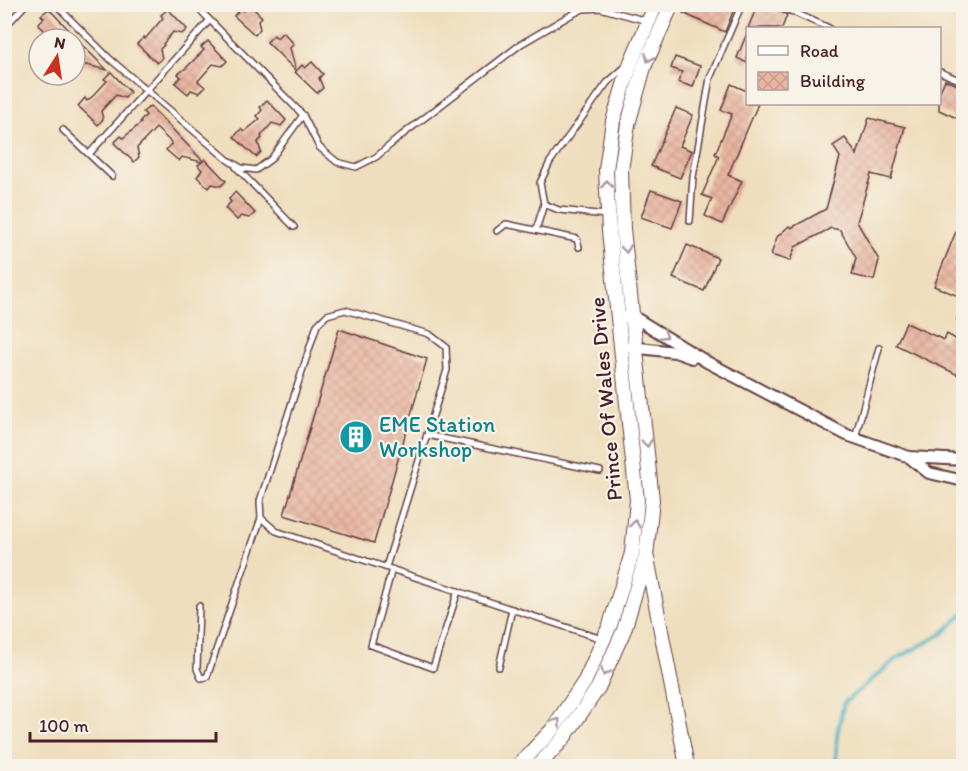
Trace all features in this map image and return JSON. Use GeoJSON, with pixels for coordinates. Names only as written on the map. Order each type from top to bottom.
{"type":"FeatureCollection","features":[{"type":"Feature","properties":{"kind":"street","name":"Prince Of Wales Drive"},"geometry":{"type":"LineString","coordinates":[[518,766],[552,729],[585,681],[610,625],[632,553],[637,500],[608,215],[606,170],[613,121],[630,62],[656,4]]}},
{"type":"Feature","properties":{"kind":"street","name":"Prince Of Wales Drive"},"geometry":{"type":"LineString","coordinates":[[538,766],[564,738],[598,688],[624,630],[646,556],[652,500],[623,229],[621,170],[628,124],[644,67],[672,4]]}},
{"type":"Feature","properties":{"kind":"street"},"geometry":{"type":"LineString","coordinates":[[619,318],[634,317],[707,362],[805,415],[855,438],[909,457],[963,460]]}},
{"type":"Feature","properties":{"kind":"street"},"geometry":{"type":"LineString","coordinates":[[622,346],[675,352],[707,362]]}},
{"type":"Feature","properties":{"kind":"street"},"geometry":{"type":"LineString","coordinates":[[909,457],[929,473],[963,481]]}},
{"type":"Feature","properties":{"kind":"street"},"geometry":{"type":"LineString","coordinates":[[632,553],[646,556],[683,763]]}},
{"type":"Feature","properties":{"kind":"lane"},"geometry":{"type":"LineString","coordinates":[[4,28],[26,4]]}},
{"type":"Feature","properties":{"kind":"lane"},"geometry":{"type":"LineString","coordinates":[[55,4],[110,59],[231,162],[294,227]]}},
{"type":"Feature","properties":{"kind":"lane"},"geometry":{"type":"LineString","coordinates":[[194,4],[303,116],[318,147],[337,162],[356,167],[376,157],[520,44],[583,9],[600,8],[649,21],[662,28]]}},
{"type":"Feature","properties":{"kind":"lane"},"geometry":{"type":"LineString","coordinates":[[690,221],[693,177],[710,78],[742,4]]}},
{"type":"Feature","properties":{"kind":"lane"},"geometry":{"type":"LineString","coordinates":[[775,4],[827,27]]}},
{"type":"Feature","properties":{"kind":"lane"},"geometry":{"type":"LineString","coordinates":[[90,153],[209,21]]}},
{"type":"Feature","properties":{"kind":"lane"},"geometry":{"type":"LineString","coordinates":[[536,230],[543,204],[540,183],[550,162],[606,83],[630,62]]}},
{"type":"Feature","properties":{"kind":"lane"},"geometry":{"type":"LineString","coordinates":[[941,73],[963,82]]}},
{"type":"Feature","properties":{"kind":"lane"},"geometry":{"type":"LineString","coordinates":[[231,162],[241,168],[256,170],[271,159],[303,116]]}},
{"type":"Feature","properties":{"kind":"lane"},"geometry":{"type":"LineString","coordinates":[[63,130],[112,176]]}},
{"type":"Feature","properties":{"kind":"lane"},"geometry":{"type":"LineString","coordinates":[[543,204],[559,210],[608,215]]}},
{"type":"Feature","properties":{"kind":"lane"},"geometry":{"type":"LineString","coordinates":[[497,231],[506,224],[578,239],[579,247]]}},
{"type":"Feature","properties":{"kind":"lane"},"geometry":{"type":"LineString","coordinates":[[199,606],[197,669],[201,678],[207,677],[261,518],[260,501],[317,325],[327,315],[345,310],[429,334],[446,347],[447,370],[389,568],[371,645],[433,668],[458,591]]}},
{"type":"Feature","properties":{"kind":"lane"},"geometry":{"type":"LineString","coordinates":[[963,311],[960,319],[963,329]]}},
{"type":"Feature","properties":{"kind":"lane"},"geometry":{"type":"LineString","coordinates":[[855,438],[879,348]]}},
{"type":"Feature","properties":{"kind":"lane"},"geometry":{"type":"LineString","coordinates":[[427,435],[600,471]]}},
{"type":"Feature","properties":{"kind":"lane"},"geometry":{"type":"LineString","coordinates":[[261,518],[276,531],[618,644]]}},
{"type":"Feature","properties":{"kind":"lane"},"geometry":{"type":"LineString","coordinates":[[499,667],[512,609]]}},
{"type":"Feature","properties":{"kind":"building"},"geometry":{"type":"Polygon","coordinates":[[[687,4],[736,4],[725,32],[683,13],[687,4]]]}},
{"type":"Feature","properties":{"kind":"building"},"geometry":{"type":"Polygon","coordinates":[[[758,4],[765,4],[787,15],[782,27],[748,27],[758,4]]]}},
{"type":"Feature","properties":{"kind":"building"},"geometry":{"type":"Polygon","coordinates":[[[250,5],[262,17],[258,21],[260,29],[255,35],[234,16],[241,8],[244,11],[250,5]]]}},
{"type":"Feature","properties":{"kind":"building"},"geometry":{"type":"Polygon","coordinates":[[[49,9],[66,27],[41,27],[38,24],[44,18],[41,15],[49,9]]]}},
{"type":"Feature","properties":{"kind":"building"},"geometry":{"type":"Polygon","coordinates":[[[168,9],[187,29],[182,34],[173,32],[160,49],[162,58],[157,63],[137,44],[144,37],[145,39],[163,18],[161,15],[168,9]]]}},
{"type":"Feature","properties":{"kind":"building"},"geometry":{"type":"Polygon","coordinates":[[[283,32],[294,44],[290,48],[296,71],[267,42],[274,35],[277,38],[283,32]]]}},
{"type":"Feature","properties":{"kind":"building"},"geometry":{"type":"Polygon","coordinates":[[[746,36],[746,62],[737,58],[746,36]]]}},
{"type":"Feature","properties":{"kind":"building"},"geometry":{"type":"Polygon","coordinates":[[[208,41],[227,61],[222,66],[213,64],[198,81],[205,87],[199,93],[191,90],[188,94],[175,83],[181,77],[178,74],[204,50],[201,47],[208,41]]]}},
{"type":"Feature","properties":{"kind":"building"},"geometry":{"type":"Polygon","coordinates":[[[87,50],[107,70],[87,65],[87,50]]]}},
{"type":"Feature","properties":{"kind":"building"},"geometry":{"type":"Polygon","coordinates":[[[675,57],[700,66],[693,87],[678,82],[682,72],[671,68],[675,57]]]}},
{"type":"Feature","properties":{"kind":"building"},"geometry":{"type":"Polygon","coordinates":[[[312,62],[323,74],[319,78],[323,88],[317,93],[295,72],[302,65],[305,68],[312,62]]]}},
{"type":"Feature","properties":{"kind":"building"},"geometry":{"type":"Polygon","coordinates":[[[111,72],[130,92],[125,98],[116,95],[101,111],[103,119],[98,125],[78,106],[85,98],[87,101],[94,95],[107,81],[104,79],[111,72]]]}},
{"type":"Feature","properties":{"kind":"building"},"geometry":{"type":"Polygon","coordinates":[[[945,80],[963,87],[963,121],[939,110],[941,89],[945,80]]]}},
{"type":"Feature","properties":{"kind":"building"},"geometry":{"type":"Polygon","coordinates":[[[731,84],[746,91],[746,105],[758,105],[728,175],[742,181],[722,224],[705,216],[712,199],[702,195],[719,156],[715,154],[732,114],[721,110],[731,84]]]}},
{"type":"Feature","properties":{"kind":"building"},"geometry":{"type":"Polygon","coordinates":[[[267,100],[286,120],[281,126],[272,123],[261,136],[258,142],[261,152],[256,157],[234,137],[241,129],[244,132],[260,119],[257,116],[262,110],[260,107],[267,100]]]}},
{"type":"Feature","properties":{"kind":"building"},"geometry":{"type":"Polygon","coordinates":[[[150,106],[203,161],[205,159],[226,181],[221,186],[212,184],[209,188],[197,177],[202,170],[198,165],[202,162],[182,157],[179,161],[166,150],[172,143],[156,128],[137,148],[139,157],[134,162],[114,143],[141,123],[146,115],[143,112],[150,106]]]}},
{"type":"Feature","properties":{"kind":"building"},"geometry":{"type":"Polygon","coordinates":[[[676,108],[693,115],[680,146],[692,151],[680,178],[651,166],[676,108]]]}},
{"type":"Feature","properties":{"kind":"building"},"geometry":{"type":"Polygon","coordinates":[[[869,118],[905,127],[891,179],[871,174],[857,222],[879,260],[874,280],[852,275],[856,258],[840,230],[831,228],[795,247],[790,261],[771,255],[777,237],[789,226],[791,228],[826,209],[840,157],[833,146],[845,138],[857,155],[869,118]]]}},
{"type":"Feature","properties":{"kind":"building"},"geometry":{"type":"Polygon","coordinates":[[[651,190],[682,201],[672,228],[641,217],[651,190]]]}},
{"type":"Feature","properties":{"kind":"building"},"geometry":{"type":"Polygon","coordinates":[[[235,192],[255,213],[249,218],[241,216],[237,220],[225,208],[231,202],[229,199],[235,192]]]}},
{"type":"Feature","properties":{"kind":"building"},"geometry":{"type":"Polygon","coordinates":[[[963,214],[963,298],[934,286],[963,214]]]}},
{"type":"Feature","properties":{"kind":"building"},"geometry":{"type":"Polygon","coordinates":[[[687,245],[718,258],[704,291],[673,278],[687,245]]]}},
{"type":"Feature","properties":{"kind":"building"},"geometry":{"type":"Polygon","coordinates":[[[906,323],[944,340],[947,334],[963,343],[963,363],[958,375],[896,345],[906,323]]]}},
{"type":"Feature","properties":{"kind":"building","name":"EME Station Workshop"},"geometry":{"type":"Polygon","coordinates":[[[339,329],[427,359],[374,543],[284,515],[339,329]]]}},
{"type":"Feature","properties":{"kind":"waterway"},"geometry":{"type":"LineString","coordinates":[[836,766],[837,734],[844,703],[896,659],[942,634],[964,613]]}},
{"type":"Feature","properties":{"kind":"place","name":"EME Station Workshop"},"geometry":{"type":"Point","coordinates":[356,437]}}]}
